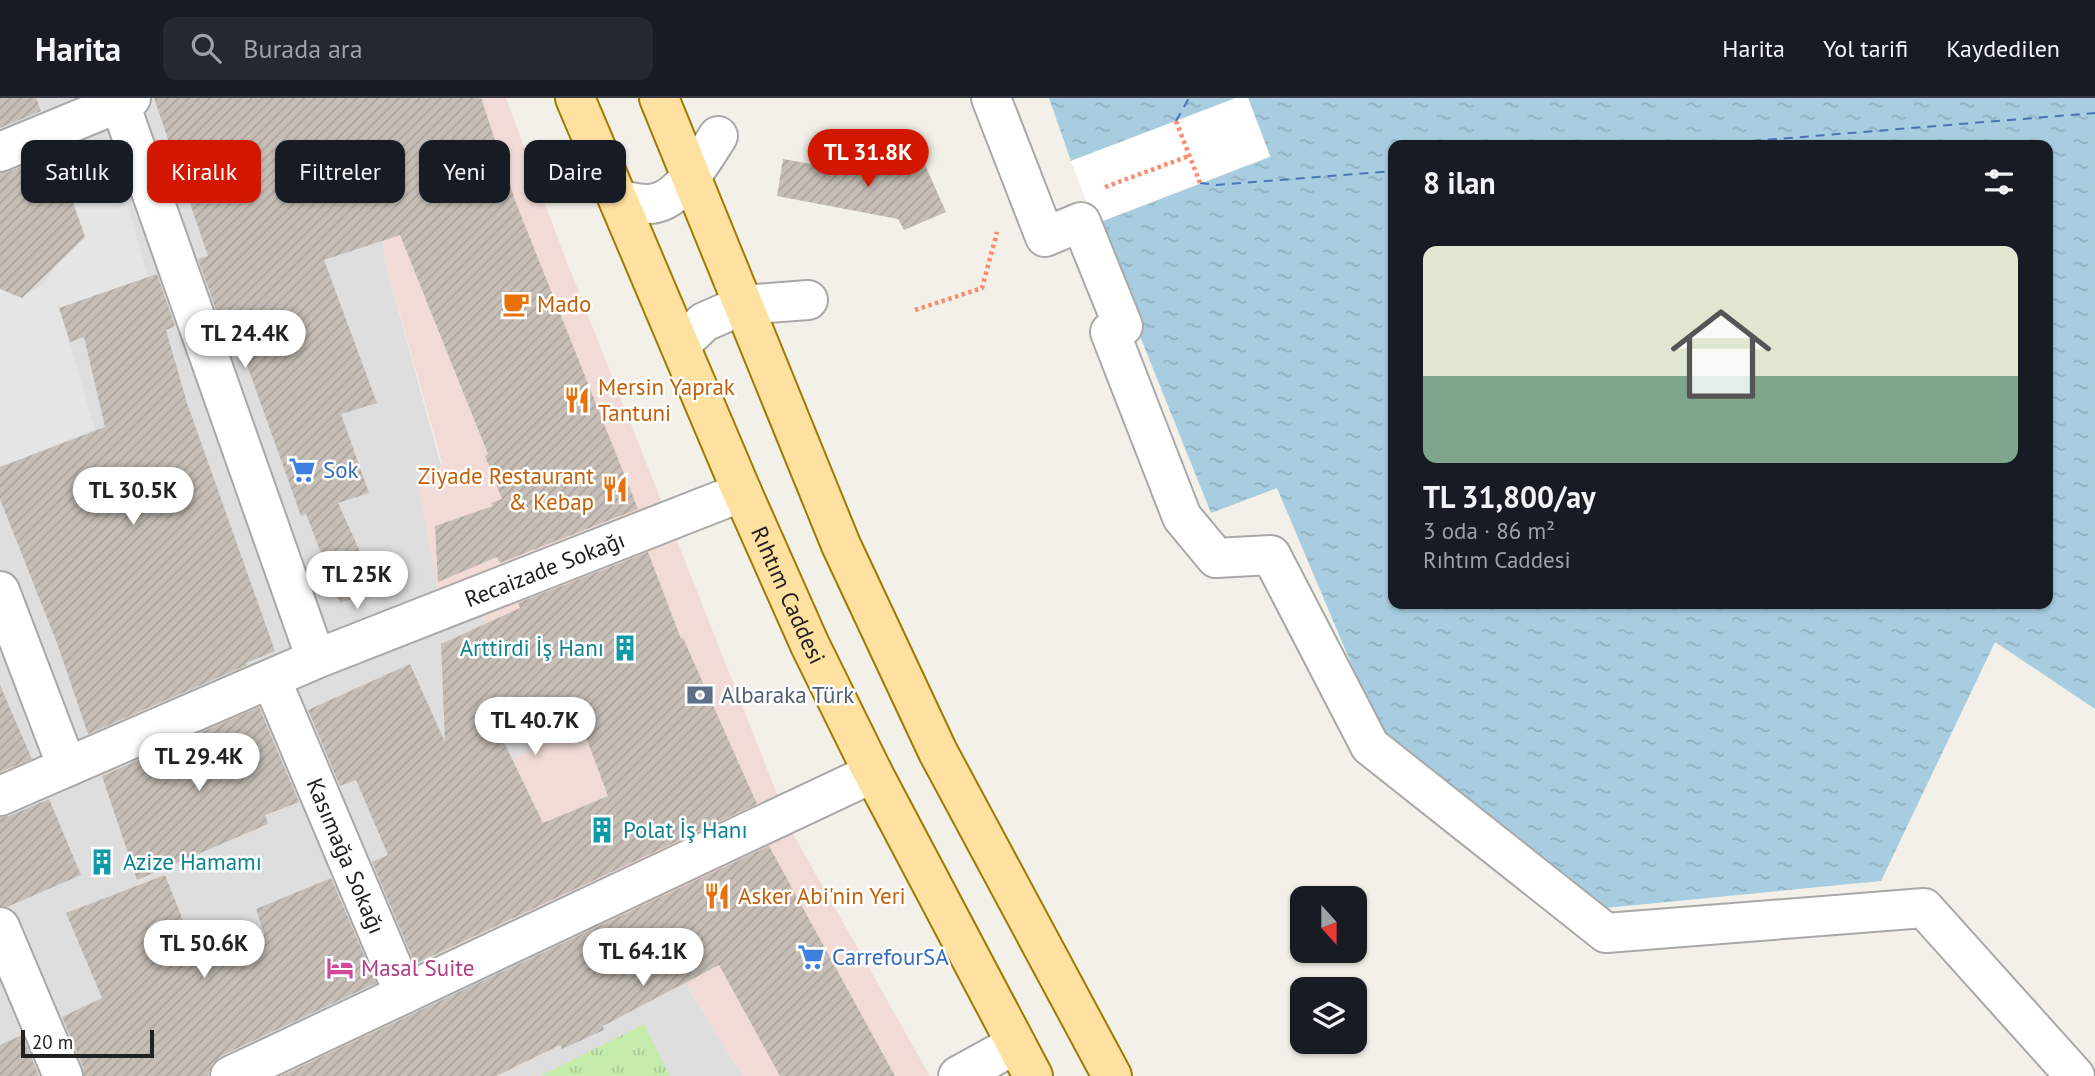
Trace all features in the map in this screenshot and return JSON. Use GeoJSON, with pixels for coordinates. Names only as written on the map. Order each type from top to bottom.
{"type":"FeatureCollection","features":[{"type":"Feature","properties":{"kind":"main road","name":"Rıhtım Caddesi"},"geometry":{"type":"LineString","coordinates":[[575,98],[593,140]]}},
{"type":"Feature","properties":{"kind":"main road"},"geometry":{"type":"LineString","coordinates":[[659,98],[841,545],[933,740],[1112,1076]]}},
{"type":"Feature","properties":{"kind":"main road","name":"Rıhtım Caddesi"},"geometry":{"type":"LineString","coordinates":[[620,203],[742,492],[810,645],[873,773],[1025,1060]]}},
{"type":"Feature","properties":{"kind":"street"},"geometry":{"type":"LineString","coordinates":[[991,98],[1045,237],[1082,222],[1123,326],[1110,332],[1182,517],[1216,558],[1271,555],[1370,746],[1606,933],[1924,908],[2075,1076]]}},
{"type":"Feature","properties":{"kind":"street"},"geometry":{"type":"LineString","coordinates":[[0,152],[122,100],[316,659]]}},
{"type":"Feature","properties":{"kind":"street"},"geometry":{"type":"LineString","coordinates":[[626,201],[648,205],[673,195],[691,178],[718,136]]}},
{"type":"Feature","properties":{"kind":"street"},"geometry":{"type":"LineString","coordinates":[[680,345],[704,322],[743,304],[808,300]]}},
{"type":"Feature","properties":{"kind":"street","name":"Recaizade Sokağı"},"geometry":{"type":"LineString","coordinates":[[0,796],[316,659],[742,492]]}},
{"type":"Feature","properties":{"kind":"street"},"geometry":{"type":"LineString","coordinates":[[0,591],[67,767]]}},
{"type":"Feature","properties":{"kind":"street","name":"Kasımağa Sokağı"},"geometry":{"type":"LineString","coordinates":[[271,678],[404,994]]}},
{"type":"Feature","properties":{"kind":"street"},"geometry":{"type":"LineString","coordinates":[[230,1076],[873,773]]}},
{"type":"Feature","properties":{"kind":"street"},"geometry":{"type":"LineString","coordinates":[[0,927],[63,1076]]}},
{"type":"Feature","properties":{"kind":"street"},"geometry":{"type":"LineString","coordinates":[[958,1076],[1025,1060]]}},
{"type":"Feature","properties":{"kind":"path"},"geometry":{"type":"LineString","coordinates":[[1176,121],[1200,183]]}},
{"type":"Feature","properties":{"kind":"shaded area"},"geometry":{"type":"Polygon","coordinates":[[[0,98],[335,98],[349,140],[275,140],[275,203],[370,203],[383,241],[385,262],[482,614],[534,750],[466,778],[643,902],[686,984],[743,1076],[0,1076],[0,98]]]}},
{"type":"Feature","properties":{"kind":"shaded area"},"geometry":{"type":"Polygon","coordinates":[[[335,98],[506,98],[524,147],[524,203],[545,203],[792,832],[930,1076],[743,1076],[686,984],[643,902],[543,950],[466,779],[534,750],[482,614],[443,620],[419,489],[442,463],[385,262],[383,241],[370,203],[405,203],[405,140],[349,140],[335,98]]]}},
{"type":"Feature","properties":{"kind":"shaded area"},"geometry":{"type":"Polygon","coordinates":[[[73,203],[127,203],[148,277],[59,308],[95,429],[0,467],[0,289],[19,297],[43,285],[56,265],[85,237],[73,203]]]}},
{"type":"Feature","properties":{"kind":"green space"},"geometry":{"type":"Polygon","coordinates":[[[644,1024],[670,1076],[540,1076],[644,1024]]]}},
{"type":"Feature","properties":{"kind":"water"},"geometry":{"type":"Polygon","coordinates":[[[1049,98],[1236,98],[1071,161],[1049,98]]]}},
{"type":"Feature","properties":{"kind":"water"},"geometry":{"type":"Polygon","coordinates":[[[1248,98],[2095,98],[2095,709],[1995,642],[1881,881],[1605,908],[1378,727],[1277,488],[1211,513],[1095,224],[1270,157],[1248,98]]]}},
{"type":"Feature","properties":{"kind":"pier"},"geometry":{"type":"Polygon","coordinates":[[[1236,98],[1248,98],[1270,156],[1095,224],[1071,161],[1236,98]]]}},
{"type":"Feature","properties":{"kind":"building"},"geometry":{"type":"Polygon","coordinates":[[[0,98],[36,98],[41,111],[0,128],[0,98]]]}},
{"type":"Feature","properties":{"kind":"building"},"geometry":{"type":"Polygon","coordinates":[[[154,98],[481,98],[495,140],[419,140],[419,203],[510,203],[510,185],[638,509],[500,563],[497,557],[438,582],[435,526],[493,506],[491,503],[502,499],[485,456],[488,454],[400,235],[324,260],[377,403],[341,414],[369,493],[338,503],[377,589],[340,603],[306,514],[301,516],[227,309],[217,312],[198,259],[208,256],[190,203],[261,203],[261,140],[168,140],[154,98]]]}},
{"type":"Feature","properties":{"kind":"building"},"geometry":{"type":"Polygon","coordinates":[[[918,149],[946,212],[904,230],[898,219],[777,196],[783,159],[863,173],[918,149]]]}},
{"type":"Feature","properties":{"kind":"building"},"geometry":{"type":"Polygon","coordinates":[[[21,167],[21,203],[73,203],[85,237],[22,298],[0,289],[0,173],[21,167]]]}},
{"type":"Feature","properties":{"kind":"building"},"geometry":{"type":"Polygon","coordinates":[[[157,274],[175,326],[166,330],[187,403],[275,651],[88,734],[57,643],[0,499],[0,467],[105,427],[84,337],[70,342],[59,308],[157,274]]]}},
{"type":"Feature","properties":{"kind":"building"},"geometry":{"type":"Polygon","coordinates":[[[648,552],[681,639],[683,638],[757,804],[415,964],[372,862],[388,855],[356,780],[340,786],[308,710],[410,664],[445,742],[441,644],[520,608],[518,603],[648,552]],[[574,705],[500,734],[543,823],[608,796],[574,705]]]}},
{"type":"Feature","properties":{"kind":"building"},"geometry":{"type":"Polygon","coordinates":[[[0,685],[32,759],[0,772],[0,685]]]}},
{"type":"Feature","properties":{"kind":"building"},"geometry":{"type":"Polygon","coordinates":[[[259,707],[299,802],[265,815],[268,824],[137,880],[102,776],[259,707]]]}},
{"type":"Feature","properties":{"kind":"building"},"geometry":{"type":"Polygon","coordinates":[[[49,799],[81,875],[7,907],[0,906],[0,817],[9,816],[49,799]]]}},
{"type":"Feature","properties":{"kind":"building"},"geometry":{"type":"Polygon","coordinates":[[[769,846],[895,1076],[780,1076],[719,965],[603,1026],[604,1030],[562,1049],[560,1045],[496,1076],[281,1076],[769,846]]]}},
{"type":"Feature","properties":{"kind":"building"},"geometry":{"type":"Polygon","coordinates":[[[165,875],[200,963],[264,934],[256,909],[331,878],[376,983],[221,1056],[212,1064],[208,1076],[84,1076],[83,1067],[62,1017],[102,998],[66,913],[165,875]]]}},
{"type":"Feature","properties":{"kind":"building"},"geometry":{"type":"Polygon","coordinates":[[[22,1035],[39,1076],[0,1076],[0,1045],[22,1035]]]}},
{"type":"Feature","properties":{"kind":"ferry route"},"geometry":{"type":"LineString","coordinates":[[1176,121],[1189,98]]}},
{"type":"Feature","properties":{"kind":"ferry route"},"geometry":{"type":"LineString","coordinates":[[1765,140],[2095,113]]}},
{"type":"Feature","properties":{"kind":"ferry route"},"geometry":{"type":"LineString","coordinates":[[1200,183],[1216,185],[1388,171]]}},
{"type":"Feature","properties":{"kind":"place","name":"Mado"},"geometry":{"type":"Point","coordinates":[516,304]}},
{"type":"Feature","properties":{"kind":"place","name":"Mersin Yaprak Tantuni"},"geometry":{"type":"Point","coordinates":[577,400]}},
{"type":"Feature","properties":{"kind":"place","name":"Sok"},"geometry":{"type":"Point","coordinates":[302,470]}},
{"type":"Feature","properties":{"kind":"place","name":"Ziyade Restaurant & Kebap"},"geometry":{"type":"Point","coordinates":[615,489]}},
{"type":"Feature","properties":{"kind":"place","name":"Arttirdi İş Hanı"},"geometry":{"type":"Point","coordinates":[625,648]}},
{"type":"Feature","properties":{"kind":"place","name":"Albaraka Türk"},"geometry":{"type":"Point","coordinates":[700,695]}},
{"type":"Feature","properties":{"kind":"place","name":"Polat İş Hanı"},"geometry":{"type":"Point","coordinates":[602,830]}},
{"type":"Feature","properties":{"kind":"place","name":"Azize Hamamı"},"geometry":{"type":"Point","coordinates":[102,862]}},
{"type":"Feature","properties":{"kind":"place","name":"Asker Abi'nin Yeri"},"geometry":{"type":"Point","coordinates":[717,896]}},
{"type":"Feature","properties":{"kind":"place","name":"CarrefourSA"},"geometry":{"type":"Point","coordinates":[811,957]}},
{"type":"Feature","properties":{"kind":"place","name":"Masal Suite"},"geometry":{"type":"Point","coordinates":[340,968]}}]}
